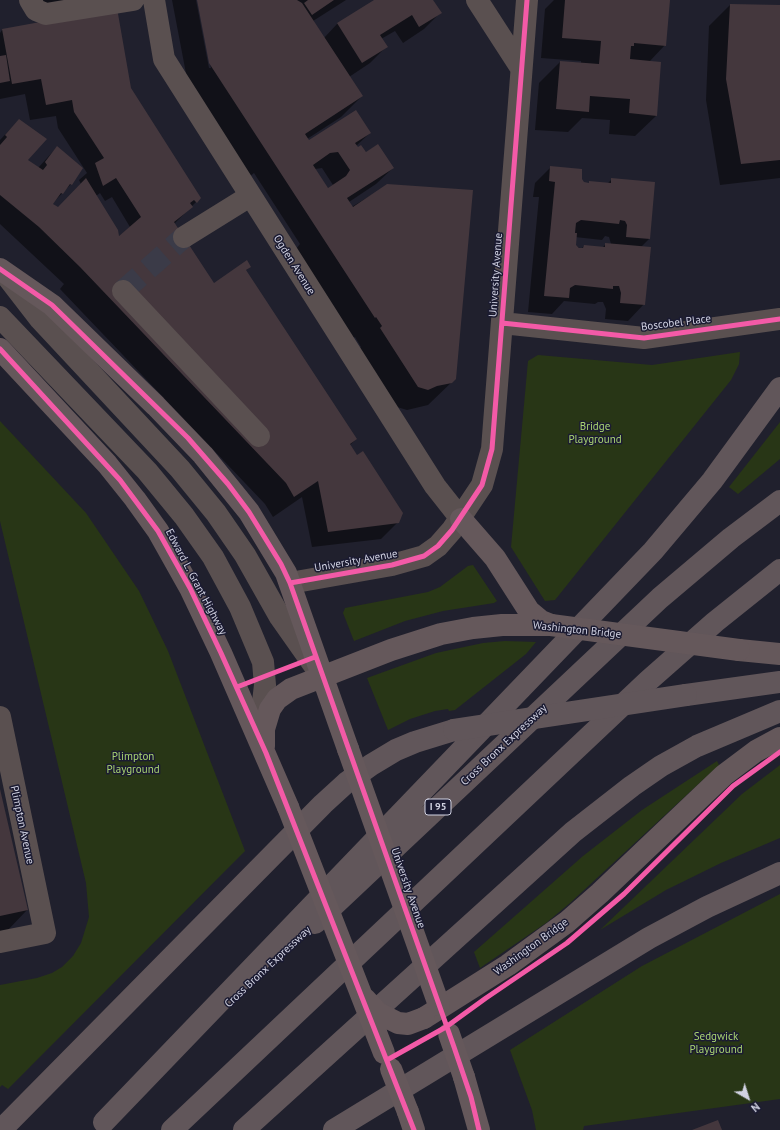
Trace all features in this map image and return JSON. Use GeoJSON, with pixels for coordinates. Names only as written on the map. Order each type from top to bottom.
{"type":"FeatureCollection","features":[{"type":"Feature","properties":{"kind":"highway"},"geometry":{"type":"LineString","coordinates":[[99,1126],[648,557],[712,481],[780,388]]}},
{"type":"Feature","properties":{"kind":"highway","name":"Cross Bronx Expressway"},"geometry":{"type":"LineString","coordinates":[[99,1126],[660,598],[731,538],[780,501]]}},
{"type":"Feature","properties":{"kind":"highway"},"geometry":{"type":"LineString","coordinates":[[172,1130],[648,681],[720,618],[780,570]]}},
{"type":"Feature","properties":{"kind":"highway"},"geometry":{"type":"LineString","coordinates":[[1,1130],[317,810],[346,783],[371,765],[396,750],[415,742],[454,730],[780,682]]}},
{"type":"Feature","properties":{"kind":"highway"},"geometry":{"type":"LineString","coordinates":[[244,1130],[573,832],[620,795],[661,766],[697,746],[780,711]]}},
{"type":"Feature","properties":{"kind":"highway"},"geometry":{"type":"LineString","coordinates":[[334,1130],[649,938],[720,900],[780,873]]}},
{"type":"Feature","properties":{"kind":"main road"},"geometry":{"type":"LineString","coordinates":[[2,270],[52,305],[193,444],[228,484],[249,512],[281,564],[290,583]]}},
{"type":"Feature","properties":{"kind":"main road","name":"Edward L. Grant Highway"},"geometry":{"type":"LineString","coordinates":[[0,349],[111,470],[158,531],[205,619],[266,753]]}},
{"type":"Feature","properties":{"kind":"main road"},"geometry":{"type":"LineString","coordinates":[[461,519],[492,554],[530,611],[551,626]]}},
{"type":"Feature","properties":{"kind":"main road","name":"University Avenue"},"geometry":{"type":"LineString","coordinates":[[290,583],[348,749],[434,1011],[449,1034],[479,1130]]}},
{"type":"Feature","properties":{"kind":"main road","name":"Washington Bridge"},"geometry":{"type":"LineString","coordinates":[[266,753],[264,729],[270,709],[276,699],[291,689],[322,676],[402,646],[442,634],[495,626],[551,626],[780,654]]}},
{"type":"Feature","properties":{"kind":"main road","name":"Washington Bridge"},"geometry":{"type":"LineString","coordinates":[[360,992],[375,1010],[393,1021],[408,1024],[434,1011],[533,948],[567,922],[600,893],[724,775],[756,750],[780,738]]}},
{"type":"Feature","properties":{"kind":"main road"},"geometry":{"type":"LineString","coordinates":[[266,753],[411,1121]]}},
{"type":"Feature","properties":{"kind":"street"},"geometry":{"type":"LineString","coordinates":[[30,0],[36,10],[46,14],[133,0]]}},
{"type":"Feature","properties":{"kind":"street","name":"Ogden Avenue"},"geometry":{"type":"LineString","coordinates":[[154,0],[164,60],[435,486],[461,519]]}},
{"type":"Feature","properties":{"kind":"street"},"geometry":{"type":"LineString","coordinates":[[477,0],[521,68]]}},
{"type":"Feature","properties":{"kind":"street","name":"University Avenue"},"geometry":{"type":"LineString","coordinates":[[290,583],[424,556],[438,546],[461,519],[482,485],[492,449],[526,0]]}},
{"type":"Feature","properties":{"kind":"street"},"geometry":{"type":"LineString","coordinates":[[184,237],[250,196]]}},
{"type":"Feature","properties":{"kind":"street"},"geometry":{"type":"LineString","coordinates":[[2,270],[40,319],[175,464],[216,513],[245,555],[280,616],[322,676]]}},
{"type":"Feature","properties":{"kind":"street"},"geometry":{"type":"LineString","coordinates":[[123,291],[259,436]]}},
{"type":"Feature","properties":{"kind":"street","name":"Edward L. Grant Highway"},"geometry":{"type":"LineString","coordinates":[[0,317],[147,471],[184,516],[213,557],[240,607],[262,662],[265,685],[260,724],[266,753]]}},
{"type":"Feature","properties":{"kind":"street","name":"Boscobel Place"},"geometry":{"type":"LineString","coordinates":[[502,323],[644,338],[780,319]]}},
{"type":"Feature","properties":{"kind":"street","name":"Plimpton Avenue"},"geometry":{"type":"LineString","coordinates":[[0,717],[45,933],[0,942]]}},
{"type":"Feature","properties":{"kind":"green space","name":"Bridge Playground"},"geometry":{"type":"Polygon","coordinates":[[[740,352],[739,364],[731,380],[555,600],[545,601],[511,547],[528,361],[538,355],[652,365],[740,352]]]}},
{"type":"Feature","properties":{"kind":"green space","name":"Plimpton Playground"},"geometry":{"type":"Polygon","coordinates":[[[0,421],[86,513],[139,591],[168,651],[245,851],[8,1089],[2,1085],[0,1087],[0,985],[37,978],[52,973],[62,967],[73,956],[81,943],[89,917],[86,883],[0,521],[0,421]]]}},
{"type":"Feature","properties":{"kind":"green space"},"geometry":{"type":"Polygon","coordinates":[[[780,422],[780,459],[738,494],[729,487],[780,422]]]}},
{"type":"Feature","properties":{"kind":"green space"},"geometry":{"type":"Polygon","coordinates":[[[473,565],[497,601],[494,603],[443,611],[405,621],[354,641],[343,613],[345,608],[428,592],[440,587],[468,566],[473,565]]]}},
{"type":"Feature","properties":{"kind":"green space"},"geometry":{"type":"Polygon","coordinates":[[[505,641],[536,642],[526,654],[455,710],[449,711],[448,709],[435,711],[410,719],[388,730],[367,678],[436,653],[483,643],[505,641]]]}},
{"type":"Feature","properties":{"kind":"green space"},"geometry":{"type":"Polygon","coordinates":[[[717,761],[719,765],[570,903],[546,923],[480,968],[474,952],[583,856],[642,810],[717,761]]]}},
{"type":"Feature","properties":{"kind":"green space"},"geometry":{"type":"Polygon","coordinates":[[[780,765],[780,838],[721,863],[666,890],[600,930],[742,794],[780,765]]]}},
{"type":"Feature","properties":{"kind":"green space","name":"Sedgwick Playground"},"geometry":{"type":"Polygon","coordinates":[[[780,894],[780,1099],[584,1126],[583,1130],[536,1130],[532,1110],[510,1050],[642,966],[780,894]]]}},
{"type":"Feature","properties":{"kind":"building"},"geometry":{"type":"Polygon","coordinates":[[[197,0],[297,0],[302,3],[363,96],[305,134],[309,140],[356,110],[371,133],[355,143],[358,147],[361,145],[366,152],[378,144],[394,168],[347,198],[353,207],[387,184],[473,190],[456,379],[452,383],[437,386],[428,390],[418,387],[380,328],[382,326],[376,317],[375,318],[209,63],[197,0]],[[338,152],[330,153],[313,165],[328,188],[346,176],[350,170],[338,152]]]}},
{"type":"Feature","properties":{"kind":"building"},"geometry":{"type":"Polygon","coordinates":[[[308,0],[334,0],[312,15],[304,3],[308,0]]]}},
{"type":"Feature","properties":{"kind":"building"},"geometry":{"type":"Polygon","coordinates":[[[374,0],[433,0],[442,13],[419,27],[412,15],[380,35],[388,47],[362,63],[337,23],[374,0]]]}},
{"type":"Feature","properties":{"kind":"building"},"geometry":{"type":"Polygon","coordinates":[[[565,0],[670,0],[666,46],[634,43],[634,46],[631,46],[630,59],[661,62],[657,116],[629,113],[630,99],[590,96],[589,112],[556,109],[560,61],[599,64],[601,41],[562,38],[565,0]]]}},
{"type":"Feature","properties":{"kind":"building"},"geometry":{"type":"Polygon","coordinates":[[[730,4],[780,5],[780,160],[741,164],[726,79],[730,4]]]}},
{"type":"Feature","properties":{"kind":"building"},"geometry":{"type":"Polygon","coordinates":[[[117,8],[131,88],[201,198],[197,203],[194,200],[190,203],[193,207],[174,222],[214,283],[247,260],[251,267],[246,270],[357,439],[350,444],[357,455],[363,451],[403,513],[399,523],[328,532],[318,481],[294,497],[286,483],[80,267],[39,227],[0,195],[0,145],[7,137],[5,135],[19,119],[47,139],[28,160],[43,170],[47,165],[45,162],[57,146],[83,168],[72,185],[70,184],[63,194],[61,193],[53,204],[58,207],[86,178],[118,230],[119,236],[141,217],[116,178],[103,186],[95,163],[104,158],[74,112],[72,100],[46,105],[41,79],[12,84],[2,29],[117,8]]]}},
{"type":"Feature","properties":{"kind":"building"},"geometry":{"type":"Polygon","coordinates":[[[6,55],[10,81],[0,83],[0,56],[6,55]]]}},
{"type":"Feature","properties":{"kind":"building"},"geometry":{"type":"Polygon","coordinates":[[[550,166],[582,169],[582,179],[584,182],[589,183],[589,181],[611,183],[611,178],[655,182],[650,239],[626,237],[627,225],[625,221],[620,220],[619,224],[581,220],[576,223],[575,233],[577,233],[576,245],[579,248],[583,248],[584,245],[605,247],[605,243],[651,247],[645,305],[620,303],[621,293],[619,286],[613,286],[613,289],[575,285],[570,288],[569,298],[544,296],[555,182],[549,181],[550,166]]]}},
{"type":"Feature","properties":{"kind":"building"},"geometry":{"type":"Polygon","coordinates":[[[0,789],[28,910],[0,916],[0,789]]]}},
{"type":"Feature","properties":{"kind":"building"},"geometry":{"type":"Polygon","coordinates":[[[718,1120],[722,1130],[692,1130],[718,1120]]]}},
{"type":"Feature","properties":{"kind":"tunnel"},"geometry":{"type":"LineString","coordinates":[[123,291],[184,237]]}},
{"type":"Feature","properties":{"kind":"cycle path"},"geometry":{"type":"LineString","coordinates":[[290,583],[392,565],[424,556],[438,546],[452,530],[482,485],[492,449],[527,0]]}},
{"type":"Feature","properties":{"kind":"cycle path"},"geometry":{"type":"LineString","coordinates":[[0,269],[52,305],[188,438],[228,484],[249,512],[281,564],[290,583],[454,1047],[471,1097],[479,1130]]}},
{"type":"Feature","properties":{"kind":"cycle path"},"geometry":{"type":"LineString","coordinates":[[502,323],[644,338],[780,319]]}},
{"type":"Feature","properties":{"kind":"cycle path"},"geometry":{"type":"LineString","coordinates":[[0,349],[120,480],[158,531],[190,588],[266,753],[414,1130]]}},
{"type":"Feature","properties":{"kind":"cycle path"},"geometry":{"type":"LineString","coordinates":[[237,687],[315,657]]}},
{"type":"Feature","properties":{"kind":"cycle path"},"geometry":{"type":"LineString","coordinates":[[387,1060],[446,1027],[567,943],[624,894],[733,786],[780,752]]}}]}
